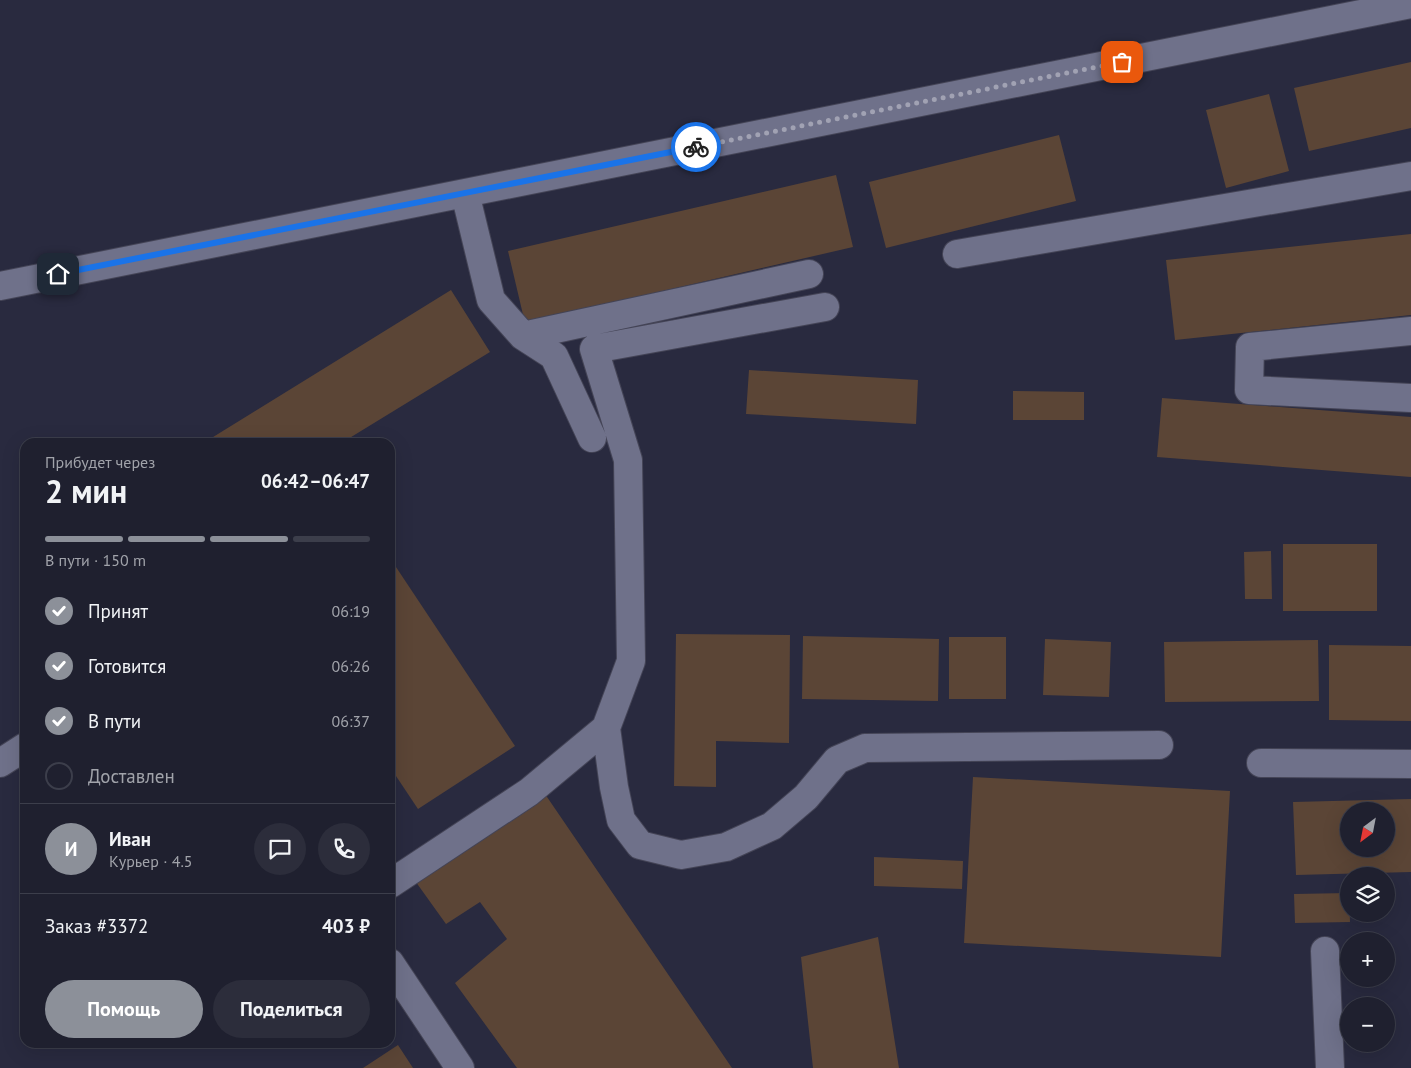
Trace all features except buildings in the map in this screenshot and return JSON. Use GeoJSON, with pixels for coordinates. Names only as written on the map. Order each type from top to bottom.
{"type":"FeatureCollection","features":[{"type":"Feature","properties":{"kind":"street"},"geometry":{"type":"LineString","coordinates":[[0,286],[1411,4]]}},
{"type":"Feature","properties":{"kind":"street"},"geometry":{"type":"LineString","coordinates":[[957,254],[1411,176]]}},
{"type":"Feature","properties":{"kind":"street"},"geometry":{"type":"LineString","coordinates":[[466,193],[491,300],[523,336],[554,356],[592,438]]}},
{"type":"Feature","properties":{"kind":"street"},"geometry":{"type":"LineString","coordinates":[[523,336],[809,274]]}},
{"type":"Feature","properties":{"kind":"street"},"geometry":{"type":"LineString","coordinates":[[824,307],[594,349],[628,460],[631,661],[606,728],[614,787],[622,820],[640,845],[681,855],[726,847],[772,826],[806,797],[837,760],[866,748],[1159,745]]}},
{"type":"Feature","properties":{"kind":"street"},"geometry":{"type":"LineString","coordinates":[[1411,331],[1250,347],[1249,390],[1411,398]]}},
{"type":"Feature","properties":{"kind":"street"},"geometry":{"type":"LineString","coordinates":[[395,881],[529,792],[606,728]]}},
{"type":"Feature","properties":{"kind":"street"},"geometry":{"type":"LineString","coordinates":[[0,764],[20,750]]}},
{"type":"Feature","properties":{"kind":"street"},"geometry":{"type":"LineString","coordinates":[[1261,763],[1411,764]]}},
{"type":"Feature","properties":{"kind":"street"},"geometry":{"type":"LineString","coordinates":[[1324,951],[1330,1068]]}},
{"type":"Feature","properties":{"kind":"street"},"geometry":{"type":"LineString","coordinates":[[395,971],[460,1068]]}},
{"type":"Feature","properties":{"kind":"way so far"},"geometry":{"type":"LineString","coordinates":[[696,147],[1122,62]]}},
{"type":"Feature","properties":{"kind":"route"},"geometry":{"type":"LineString","coordinates":[[58,274],[696,147]]}}]}
